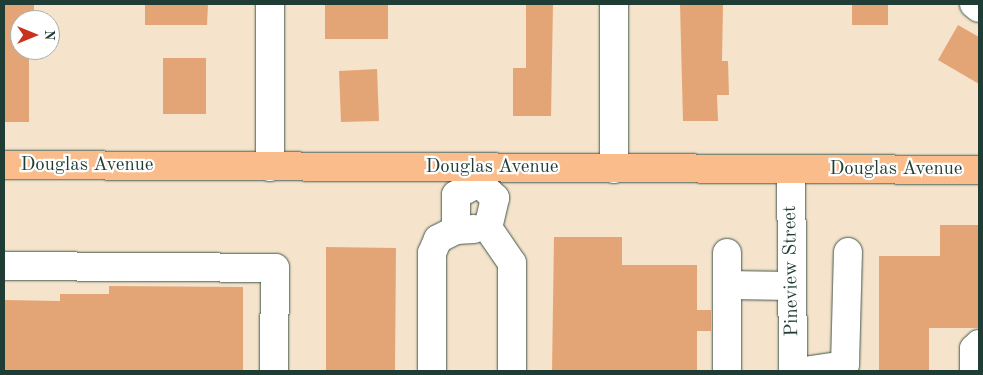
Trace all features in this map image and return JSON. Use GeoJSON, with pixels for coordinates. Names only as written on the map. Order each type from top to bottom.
{"type":"FeatureCollection","features":[{"type":"Feature","properties":{"kind":"main road","name":"Douglas Avenue"},"geometry":{"type":"LineString","coordinates":[[4,165],[270,167],[478,176],[614,169],[791,171],[979,170]]}},
{"type":"Feature","properties":{"kind":"street"},"geometry":{"type":"LineString","coordinates":[[270,4],[270,167]]}},
{"type":"Feature","properties":{"kind":"street"},"geometry":{"type":"LineString","coordinates":[[614,4],[614,169]]}},
{"type":"Feature","properties":{"kind":"street"},"geometry":{"type":"LineString","coordinates":[[974,4],[979,8]]}},
{"type":"Feature","properties":{"kind":"street","name":"Pineview Street"},"geometry":{"type":"LineString","coordinates":[[791,171],[793,371]]}},
{"type":"Feature","properties":{"kind":"street"},"geometry":{"type":"LineString","coordinates":[[456,230],[456,195],[478,176],[495,198],[488,228],[512,263],[512,371]]}},
{"type":"Feature","properties":{"kind":"street"},"geometry":{"type":"LineString","coordinates":[[432,371],[432,253],[438,239],[456,230],[488,228]]}},
{"type":"Feature","properties":{"kind":"street"},"geometry":{"type":"LineString","coordinates":[[804,371],[845,365],[848,252]]}},
{"type":"Feature","properties":{"kind":"street"},"geometry":{"type":"LineString","coordinates":[[726,253],[727,371]]}},
{"type":"Feature","properties":{"kind":"street"},"geometry":{"type":"LineString","coordinates":[[4,266],[275,268],[274,371]]}},
{"type":"Feature","properties":{"kind":"street"},"geometry":{"type":"LineString","coordinates":[[726,284],[792,286]]}},
{"type":"Feature","properties":{"kind":"street"},"geometry":{"type":"LineString","coordinates":[[974,371],[974,349],[979,344]]}},
{"type":"Feature","properties":{"kind":"building"},"geometry":{"type":"Polygon","coordinates":[[[4,4],[34,4],[34,10],[10,10],[10,60],[29,60],[29,122],[4,122],[4,4]]]}},
{"type":"Feature","properties":{"kind":"building"},"geometry":{"type":"Polygon","coordinates":[[[145,4],[208,4],[207,25],[145,25],[145,4]]]}},
{"type":"Feature","properties":{"kind":"building"},"geometry":{"type":"Polygon","coordinates":[[[325,4],[388,4],[388,39],[325,39],[325,4]]]}},
{"type":"Feature","properties":{"kind":"building"},"geometry":{"type":"Polygon","coordinates":[[[526,4],[553,4],[551,116],[513,116],[513,68],[526,68],[526,4]]]}},
{"type":"Feature","properties":{"kind":"building"},"geometry":{"type":"Polygon","coordinates":[[[680,4],[723,4],[722,61],[728,61],[729,95],[717,95],[718,121],[683,121],[680,4]]]}},
{"type":"Feature","properties":{"kind":"building"},"geometry":{"type":"Polygon","coordinates":[[[852,4],[888,4],[888,25],[852,25],[852,4]]]}},
{"type":"Feature","properties":{"kind":"building"},"geometry":{"type":"Polygon","coordinates":[[[958,25],[979,37],[979,84],[938,60],[958,25]]]}},
{"type":"Feature","properties":{"kind":"building"},"geometry":{"type":"Polygon","coordinates":[[[163,58],[206,58],[206,114],[163,114],[163,58]]]}},
{"type":"Feature","properties":{"kind":"building"},"geometry":{"type":"Polygon","coordinates":[[[377,69],[379,121],[341,122],[339,71],[377,69]]]}},
{"type":"Feature","properties":{"kind":"building"},"geometry":{"type":"Polygon","coordinates":[[[940,225],[979,225],[979,328],[929,328],[929,371],[879,371],[879,256],[940,256],[940,225]]]}},
{"type":"Feature","properties":{"kind":"building"},"geometry":{"type":"Polygon","coordinates":[[[554,237],[622,237],[622,265],[697,265],[697,310],[711,310],[711,331],[697,331],[697,371],[552,371],[554,237]]]}},
{"type":"Feature","properties":{"kind":"building"},"geometry":{"type":"Polygon","coordinates":[[[326,247],[396,248],[395,371],[326,371],[326,247]]]}},
{"type":"Feature","properties":{"kind":"building"},"geometry":{"type":"Polygon","coordinates":[[[109,286],[243,287],[243,371],[4,371],[4,300],[60,301],[60,294],[109,294],[109,286]]]}}]}
